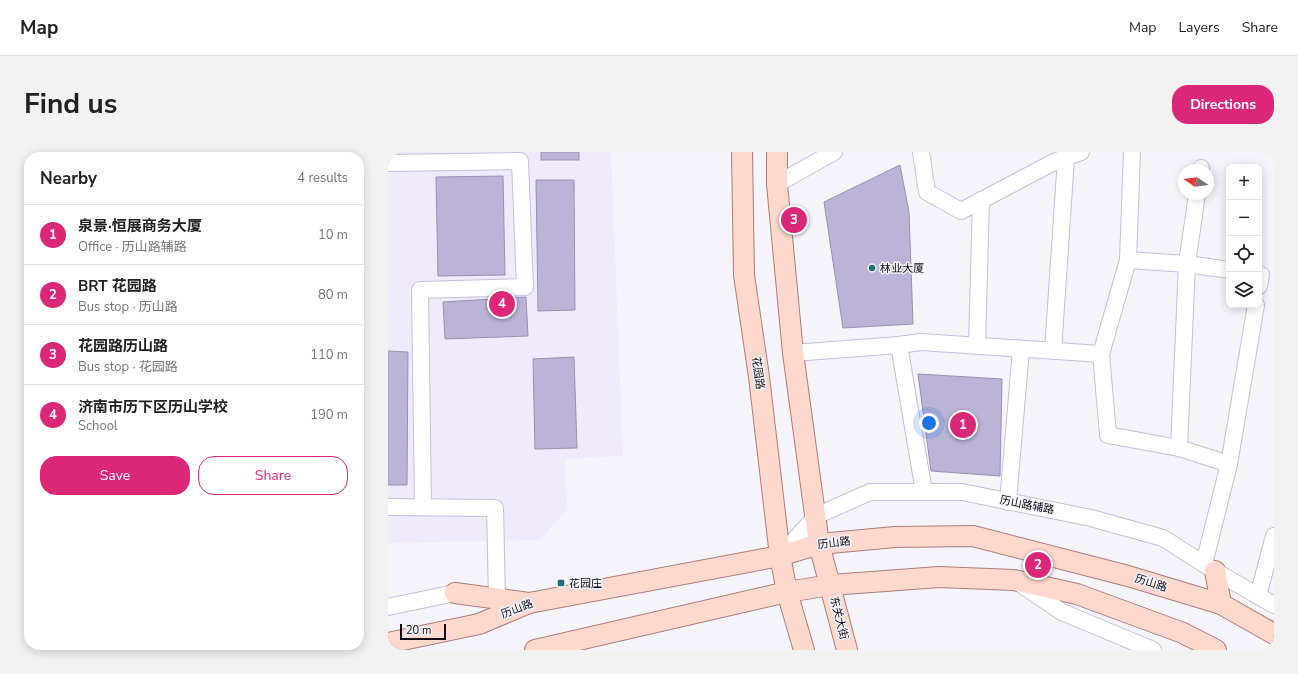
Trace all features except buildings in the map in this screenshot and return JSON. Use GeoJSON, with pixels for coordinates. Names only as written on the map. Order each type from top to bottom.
{"type":"FeatureCollection","features":[{"type":"Feature","properties":{"kind":"main road","name":"花园路"},"geometry":{"type":"LineString","coordinates":[[742,152],[744,275],[759,377],[780,556],[787,592]]}},
{"type":"Feature","properties":{"kind":"main road"},"geometry":{"type":"LineString","coordinates":[[777,152],[777,184],[793,353],[819,544],[831,585]]}},
{"type":"Feature","properties":{"kind":"main road","name":"历山路"},"geometry":{"type":"LineString","coordinates":[[388,643],[479,624],[529,603],[780,556],[819,544],[895,537],[974,536],[1128,576],[1221,604],[1274,634]]}},
{"type":"Feature","properties":{"kind":"main road"},"geometry":{"type":"LineString","coordinates":[[1209,567],[1221,604]]}},
{"type":"Feature","properties":{"kind":"main road"},"geometry":{"type":"LineString","coordinates":[[535,650],[787,592],[831,585],[939,577],[1014,580],[1077,594],[1183,633],[1216,650]]}},
{"type":"Feature","properties":{"kind":"main road","name":"东关大街"},"geometry":{"type":"LineString","coordinates":[[831,585],[847,650]]}},
{"type":"Feature","properties":{"kind":"main road"},"geometry":{"type":"LineString","coordinates":[[787,592],[804,650]]}},
{"type":"Feature","properties":{"kind":"main road"},"geometry":{"type":"LineString","coordinates":[[455,593],[529,603]]}},
{"type":"Feature","properties":{"kind":"street"},"geometry":{"type":"LineString","coordinates":[[777,184],[834,152]]}},
{"type":"Feature","properties":{"kind":"street"},"geometry":{"type":"LineString","coordinates":[[921,152],[927,192],[961,211],[1054,162],[1073,155],[1053,351]]}},
{"type":"Feature","properties":{"kind":"street"},"geometry":{"type":"LineString","coordinates":[[1132,152],[1128,260],[1101,354],[1108,435],[1179,448],[1229,464]]}},
{"type":"Feature","properties":{"kind":"street"},"geometry":{"type":"LineString","coordinates":[[388,162],[520,161],[525,287],[420,290],[424,507]]}},
{"type":"Feature","properties":{"kind":"street"},"geometry":{"type":"LineString","coordinates":[[977,346],[981,200]]}},
{"type":"Feature","properties":{"kind":"street"},"geometry":{"type":"LineString","coordinates":[[1179,448],[1187,264],[1196,200]]}},
{"type":"Feature","properties":{"kind":"street"},"geometry":{"type":"LineString","coordinates":[[1128,260],[1187,264],[1226,270]]}},
{"type":"Feature","properties":{"kind":"street"},"geometry":{"type":"LineString","coordinates":[[1209,567],[1229,464],[1255,308]]}},
{"type":"Feature","properties":{"kind":"street"},"geometry":{"type":"LineString","coordinates":[[793,353],[921,342],[1101,354]]}},
{"type":"Feature","properties":{"kind":"street"},"geometry":{"type":"LineString","coordinates":[[899,345],[924,492]]}},
{"type":"Feature","properties":{"kind":"street"},"geometry":{"type":"LineString","coordinates":[[1008,502],[1021,349]]}},
{"type":"Feature","properties":{"kind":"street","name":"历山路辅路"},"geometry":{"type":"LineString","coordinates":[[780,556],[816,516],[870,492],[962,492],[1091,518],[1163,538],[1274,605]]}},
{"type":"Feature","properties":{"kind":"street"},"geometry":{"type":"LineString","coordinates":[[388,507],[495,508],[497,598]]}},
{"type":"Feature","properties":{"kind":"street"},"geometry":{"type":"LineString","coordinates":[[1258,596],[1274,536]]}},
{"type":"Feature","properties":{"kind":"street"},"geometry":{"type":"LineString","coordinates":[[1014,580],[1062,612],[1152,650]]}},
{"type":"Feature","properties":{"kind":"street"},"geometry":{"type":"LineString","coordinates":[[388,607],[455,593]]}},
{"type":"Feature","properties":{"kind":"shaded area"},"geometry":{"type":"Polygon","coordinates":[[[388,152],[611,152],[623,456],[565,459],[567,509],[540,540],[388,543],[388,152]]]}},
{"type":"Feature","properties":{"kind":"place","name":"花园路历山路"},"geometry":{"type":"Point","coordinates":[794,220]}},
{"type":"Feature","properties":{"kind":"place","name":"林业大厦"},"geometry":{"type":"Point","coordinates":[872,268]}},
{"type":"Feature","properties":{"kind":"place","name":"济南市历下区历山学校"},"geometry":{"type":"Point","coordinates":[502,304]}},
{"type":"Feature","properties":{"kind":"place","name":"泉景·恒展商务大厦"},"geometry":{"type":"Point","coordinates":[963,425]}},
{"type":"Feature","properties":{"kind":"place","name":"BRT 花园路"},"geometry":{"type":"Point","coordinates":[1038,565]}},
{"type":"Feature","properties":{"kind":"place","name":"花园庄"},"geometry":{"type":"Point","coordinates":[561,583]}}]}
